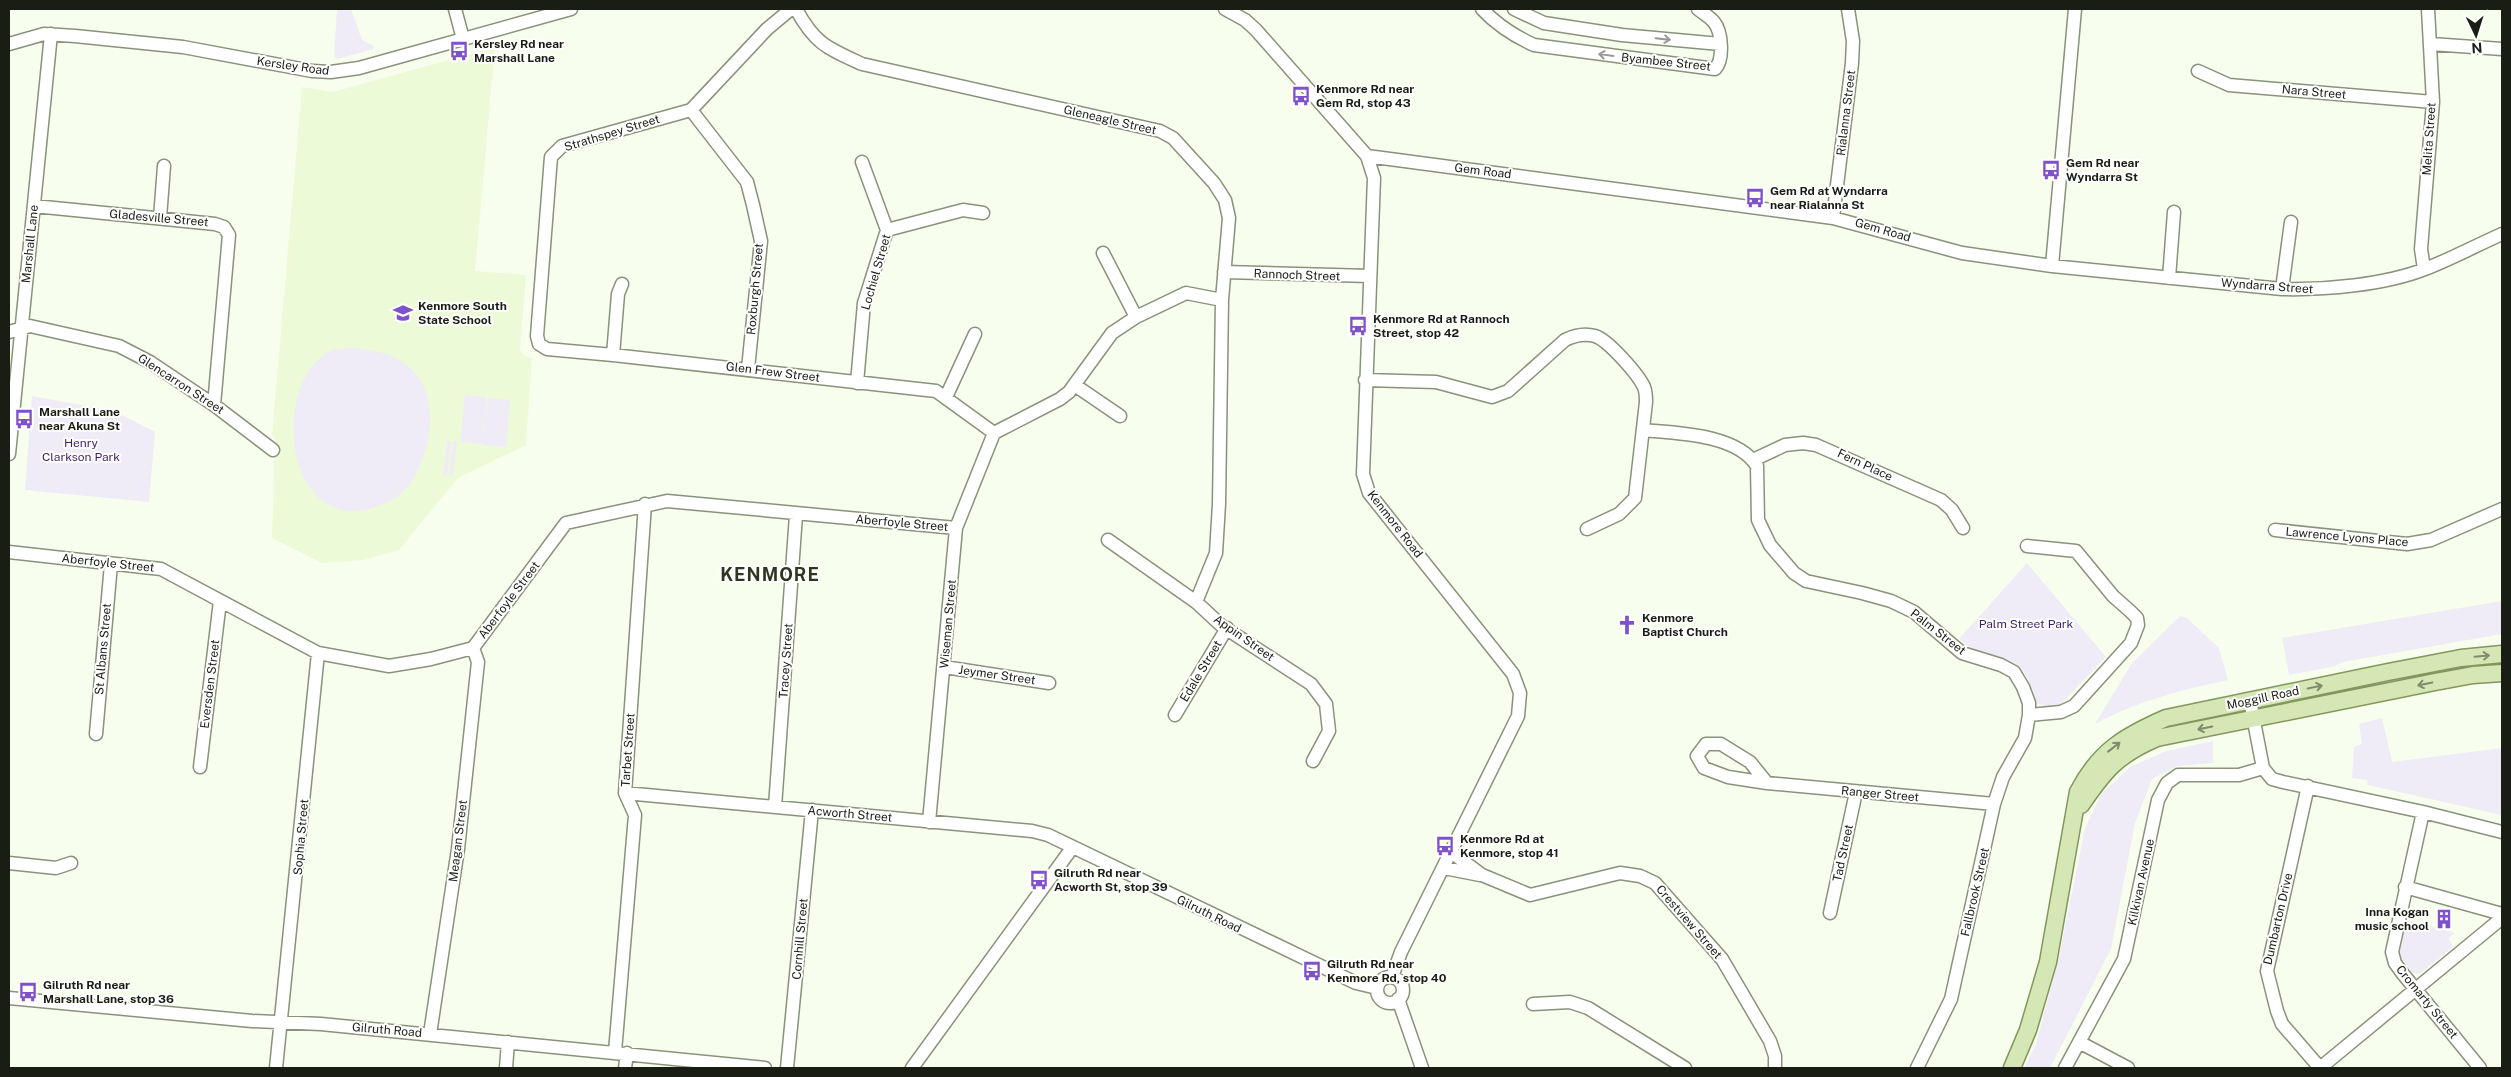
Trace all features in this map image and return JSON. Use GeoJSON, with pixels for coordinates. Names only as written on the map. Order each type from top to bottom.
{"type":"FeatureCollection","features":[{"type":"Feature","properties":{"kind":"main road","name":"Moggill Road"},"geometry":{"type":"LineString","coordinates":[[2012,1068],[2028,1030],[2048,962],[2078,792],[2084,780],[2108,751],[2132,733],[2166,718],[2461,658],[2502,654]]}},
{"type":"Feature","properties":{"kind":"main road","name":"Moggill Road"},"geometry":{"type":"LineString","coordinates":[[2073,817],[2106,770],[2138,746],[2156,738],[2434,682],[2473,675],[2502,673]]}},
{"type":"Feature","properties":{"kind":"street"},"geometry":{"type":"LineString","coordinates":[[456,9],[463,39]]}},
{"type":"Feature","properties":{"kind":"street","name":"Kersley Road"},"geometry":{"type":"LineString","coordinates":[[9,44],[51,34],[183,47],[312,71],[331,72],[359,68],[571,9]]}},
{"type":"Feature","properties":{"kind":"street"},"geometry":{"type":"LineString","coordinates":[[691,110],[767,29],[791,9]]}},
{"type":"Feature","properties":{"kind":"street","name":"Gleneagle Street"},"geometry":{"type":"LineString","coordinates":[[796,9],[809,32],[832,50],[862,64],[1160,131],[1173,138],[1214,183],[1224,200],[1229,218],[1222,300],[1219,504],[1216,553],[1196,602]]}},
{"type":"Feature","properties":{"kind":"street","name":"Kenmore Road"},"geometry":{"type":"LineString","coordinates":[[1225,9],[1245,20],[1256,30],[1367,156],[1374,178],[1363,474],[1369,493],[1513,674],[1520,693],[1518,716],[1401,952],[1392,977]]}},
{"type":"Feature","properties":{"kind":"street","name":"Byambee Street"},"geometry":{"type":"LineString","coordinates":[[1482,9],[1493,20],[1515,36],[1534,46],[1707,69],[1717,67],[1720,44],[1622,35],[1544,23],[1514,9]]}},
{"type":"Feature","properties":{"kind":"street"},"geometry":{"type":"LineString","coordinates":[[1698,9],[1716,23],[1720,44]]}},
{"type":"Feature","properties":{"kind":"street","name":"Rialanna Street"},"geometry":{"type":"LineString","coordinates":[[1833,218],[1852,62],[1853,41],[1848,9]]}},
{"type":"Feature","properties":{"kind":"street"},"geometry":{"type":"LineString","coordinates":[[2052,266],[2075,9]]}},
{"type":"Feature","properties":{"kind":"street","name":"Melita Street"},"geometry":{"type":"LineString","coordinates":[[2424,269],[2421,249],[2433,102],[2428,9]]}},
{"type":"Feature","properties":{"kind":"street","name":"Marshall Lane"},"geometry":{"type":"LineString","coordinates":[[9,454],[15,330],[34,206],[51,34]]}},
{"type":"Feature","properties":{"kind":"street"},"geometry":{"type":"LineString","coordinates":[[2431,44],[2502,50]]}},
{"type":"Feature","properties":{"kind":"street","name":"Nara Street"},"geometry":{"type":"LineString","coordinates":[[2198,71],[2229,85],[2433,102]]}},
{"type":"Feature","properties":{"kind":"street","name":"Strathspey Street"},"geometry":{"type":"LineString","coordinates":[[540,344],[537,336],[551,157],[562,146],[691,110]]}},
{"type":"Feature","properties":{"kind":"street","name":"Roxburgh Street"},"geometry":{"type":"LineString","coordinates":[[691,110],[747,182],[761,241],[748,369]]}},
{"type":"Feature","properties":{"kind":"street","name":"Gem Road"},"geometry":{"type":"LineString","coordinates":[[1367,156],[1833,218],[1962,253],[2052,266]]}},
{"type":"Feature","properties":{"kind":"street"},"geometry":{"type":"LineString","coordinates":[[862,162],[887,230]]}},
{"type":"Feature","properties":{"kind":"street"},"geometry":{"type":"LineString","coordinates":[[160,218],[164,166]]}},
{"type":"Feature","properties":{"kind":"street","name":"Gladesville Street"},"geometry":{"type":"LineString","coordinates":[[34,206],[216,224],[224,228],[229,235],[218,384],[214,405]]}},
{"type":"Feature","properties":{"kind":"street","name":"Lochiel Street"},"geometry":{"type":"LineString","coordinates":[[857,383],[864,303],[887,230],[962,210],[984,213]]}},
{"type":"Feature","properties":{"kind":"street"},"geometry":{"type":"LineString","coordinates":[[2169,278],[2174,212]]}},
{"type":"Feature","properties":{"kind":"street"},"geometry":{"type":"LineString","coordinates":[[2282,288],[2291,222]]}},
{"type":"Feature","properties":{"kind":"street","name":"Wyndarra Street"},"geometry":{"type":"LineString","coordinates":[[2052,266],[2318,290],[2369,282],[2424,269],[2502,234]]}},
{"type":"Feature","properties":{"kind":"street"},"geometry":{"type":"LineString","coordinates":[[1103,252],[1136,317]]}},
{"type":"Feature","properties":{"kind":"street","name":"Rannoch Street"},"geometry":{"type":"LineString","coordinates":[[1224,272],[1370,276]]}},
{"type":"Feature","properties":{"kind":"street"},"geometry":{"type":"LineString","coordinates":[[613,355],[618,294],[622,284]]}},
{"type":"Feature","properties":{"kind":"street"},"geometry":{"type":"LineString","coordinates":[[994,433],[1060,399],[1076,386],[1112,333],[1136,317],[1186,293],[1222,300]]}},
{"type":"Feature","properties":{"kind":"street","name":"Glencarron Street"},"geometry":{"type":"LineString","coordinates":[[15,330],[30,326],[119,346],[150,362],[214,405],[273,450]]}},
{"type":"Feature","properties":{"kind":"street"},"geometry":{"type":"LineString","coordinates":[[946,397],[975,334]]}},
{"type":"Feature","properties":{"kind":"street"},"geometry":{"type":"LineString","coordinates":[[1365,380],[1436,382],[1492,398],[1508,391],[1565,340],[1575,335],[1586,334],[1598,337],[1607,343],[1639,379],[1645,389],[1646,402],[1643,430],[1635,498],[1619,514],[1587,529]]}},
{"type":"Feature","properties":{"kind":"street","name":"Glen Frew Street"},"geometry":{"type":"LineString","coordinates":[[540,344],[547,349],[748,369],[936,391],[994,433]]}},
{"type":"Feature","properties":{"kind":"street"},"geometry":{"type":"LineString","coordinates":[[1076,386],[1120,416]]}},
{"type":"Feature","properties":{"kind":"street"},"geometry":{"type":"LineString","coordinates":[[1643,430],[1702,436],[1743,452],[1754,460]]}},
{"type":"Feature","properties":{"kind":"street","name":"Wiseman Street"},"geometry":{"type":"LineString","coordinates":[[930,822],[956,528],[994,433]]}},
{"type":"Feature","properties":{"kind":"street","name":"Fern Place"},"geometry":{"type":"LineString","coordinates":[[1754,460],[1785,445],[1803,443],[1828,449],[1941,500],[1952,510],[1963,528]]}},
{"type":"Feature","properties":{"kind":"street","name":"Palm Street"},"geometry":{"type":"LineString","coordinates":[[1754,460],[1758,473],[1756,507],[1760,526],[1770,545],[1794,573],[1806,581],[1891,601],[1914,612],[1962,653],[2001,665],[2014,672],[2023,687],[2029,703],[2029,715]]}},
{"type":"Feature","properties":{"kind":"street","name":"Aberfoyle Street"},"geometry":{"type":"LineString","coordinates":[[9,552],[161,569],[318,653],[389,666],[432,659],[473,648],[566,522],[666,501],[796,515],[956,528]]}},
{"type":"Feature","properties":{"kind":"street","name":"Tarbet Street"},"geometry":{"type":"LineString","coordinates":[[625,1068],[621,1053],[636,815],[625,793],[645,504]]}},
{"type":"Feature","properties":{"kind":"street","name":"Lawrence Lyons Place"},"geometry":{"type":"LineString","coordinates":[[2275,530],[2407,544],[2431,540],[2502,509]]}},
{"type":"Feature","properties":{"kind":"street","name":"Tracey Street"},"geometry":{"type":"LineString","coordinates":[[775,807],[796,515]]}},
{"type":"Feature","properties":{"kind":"street","name":"Appin Street"},"geometry":{"type":"LineString","coordinates":[[1108,540],[1196,602],[1227,628],[1311,684],[1326,704],[1330,731],[1313,761]]}},
{"type":"Feature","properties":{"kind":"street"},"geometry":{"type":"LineString","coordinates":[[2027,546],[2076,551],[2113,596],[2136,618],[2138,625],[2131,643],[2074,706],[2061,712],[2029,715]]}},
{"type":"Feature","properties":{"kind":"street","name":"St Albans Street"},"geometry":{"type":"LineString","coordinates":[[96,734],[111,564]]}},
{"type":"Feature","properties":{"kind":"street","name":"Eversden Street"},"geometry":{"type":"LineString","coordinates":[[200,767],[220,601]]}},
{"type":"Feature","properties":{"kind":"street","name":"Edale Street"},"geometry":{"type":"LineString","coordinates":[[1175,715],[1227,628]]}},
{"type":"Feature","properties":{"kind":"street","name":"Meagan Street"},"geometry":{"type":"LineString","coordinates":[[430,1034],[458,849],[478,662],[473,648]]}},
{"type":"Feature","properties":{"kind":"street","name":"Sophia Street"},"geometry":{"type":"LineString","coordinates":[[276,1068],[318,653]]}},
{"type":"Feature","properties":{"kind":"street","name":"Jeymer Street"},"geometry":{"type":"LineString","coordinates":[[944,667],[1049,683]]}},
{"type":"Feature","properties":{"kind":"street"},"geometry":{"type":"LineString","coordinates":[[2250,701],[2263,768],[2272,779],[2423,812],[2502,832]]}},
{"type":"Feature","properties":{"kind":"street","name":"Fallbrook Street"},"geometry":{"type":"LineString","coordinates":[[1917,1068],[1951,999],[1994,804],[2003,777],[2025,738],[2029,715]]}},
{"type":"Feature","properties":{"kind":"street","name":"Ranger Street"},"geometry":{"type":"LineString","coordinates":[[1767,783],[1750,762],[1721,744],[1706,744],[1697,756],[1704,768],[1728,777],[1767,783],[1994,804]]}},
{"type":"Feature","properties":{"kind":"street","name":"Kilkivan Avenue"},"geometry":{"type":"LineString","coordinates":[[2065,1068],[2124,959],[2158,800],[2167,783],[2178,775],[2239,775],[2263,768]]}},
{"type":"Feature","properties":{"kind":"street","name":"Dumbarton Drive"},"geometry":{"type":"LineString","coordinates":[[2308,786],[2267,971],[2276,1011],[2282,1024],[2320,1068]]}},
{"type":"Feature","properties":{"kind":"street","name":"Tad Street"},"geometry":{"type":"LineString","coordinates":[[1830,913],[1856,792]]}},
{"type":"Feature","properties":{"kind":"street","name":"Acworth Street"},"geometry":{"type":"LineString","coordinates":[[625,793],[1032,831],[1048,835],[1072,848]]}},
{"type":"Feature","properties":{"kind":"street","name":"Cornhill Street"},"geometry":{"type":"LineString","coordinates":[[787,1068],[812,810]]}},
{"type":"Feature","properties":{"kind":"street","name":"Cromarty Street"},"geometry":{"type":"LineString","coordinates":[[2423,812],[2392,952],[2395,963],[2480,1068]]}},
{"type":"Feature","properties":{"kind":"street"},"geometry":{"type":"LineString","coordinates":[[912,1068],[1072,848]]}},
{"type":"Feature","properties":{"kind":"street","name":"Gilruth Road"},"geometry":{"type":"LineString","coordinates":[[1072,848],[1356,983],[1377,988]]}},
{"type":"Feature","properties":{"kind":"street","name":"Crestview Street"},"geometry":{"type":"LineString","coordinates":[[1451,852],[1482,876]]}},
{"type":"Feature","properties":{"kind":"street"},"geometry":{"type":"LineString","coordinates":[[9,863],[56,868],[71,863]]}},
{"type":"Feature","properties":{"kind":"street","name":"Crestview Street"},"geometry":{"type":"LineString","coordinates":[[1444,868],[1482,876],[1530,895],[1620,873],[1640,876],[1655,882],[1676,904],[1727,967],[1770,1041],[1775,1056],[1774,1068]]}},
{"type":"Feature","properties":{"kind":"street"},"geometry":{"type":"LineString","coordinates":[[2405,887],[2502,916]]}},
{"type":"Feature","properties":{"kind":"street"},"geometry":{"type":"LineString","coordinates":[[2320,1068],[2502,916]]}},
{"type":"Feature","properties":{"kind":"street"},"geometry":{"type":"LineString","coordinates":[[1392,977],[1402,985],[1402,992],[1398,999],[1391,1002],[1384,1001],[1378,996],[1377,988],[1384,978],[1392,977]]}},
{"type":"Feature","properties":{"kind":"street","name":"Gilruth Road"},"geometry":{"type":"LineString","coordinates":[[9,998],[252,1022],[281,1022],[430,1034],[765,1068]]}},
{"type":"Feature","properties":{"kind":"street"},"geometry":{"type":"LineString","coordinates":[[1398,999],[1422,1068]]}},
{"type":"Feature","properties":{"kind":"street"},"geometry":{"type":"LineString","coordinates":[[1533,1004],[1570,1002],[1588,1008],[1685,1068]]}},
{"type":"Feature","properties":{"kind":"street"},"geometry":{"type":"LineString","coordinates":[[506,1068],[508,1042]]}},
{"type":"Feature","properties":{"kind":"street"},"geometry":{"type":"LineString","coordinates":[[2079,1042],[2128,1068]]}},
{"type":"Feature","properties":{"kind":"shaded area","name":"Kenmore South State School"},"geometry":{"type":"Polygon","coordinates":[[[495,47],[475,271],[526,275],[520,350],[523,355],[532,359],[526,445],[458,478],[399,550],[364,560],[322,563],[272,538],[275,438],[272,435],[302,87],[333,92],[495,47]]]}},
{"type":"Feature","properties":{"kind":"green space"},"geometry":{"type":"Polygon","coordinates":[[[337,9],[351,9],[362,40],[374,46],[373,49],[338,59],[334,57],[337,9]]]}},
{"type":"Feature","properties":{"kind":"green space"},"geometry":{"type":"Polygon","coordinates":[[[356,348],[389,355],[406,364],[418,377],[426,393],[430,410],[430,428],[420,465],[412,481],[404,491],[390,501],[373,508],[343,510],[320,499],[304,478],[295,451],[294,422],[299,393],[311,368],[330,351],[356,348]]]}},
{"type":"Feature","properties":{"kind":"green space"},"geometry":{"type":"Polygon","coordinates":[[[465,395],[487,397],[483,444],[460,442],[465,395]]]}},
{"type":"Feature","properties":{"kind":"green space","name":"Henry Clarkson Park"},"geometry":{"type":"Polygon","coordinates":[[[32,396],[92,407],[122,415],[155,432],[149,502],[25,490],[32,396]]]}},
{"type":"Feature","properties":{"kind":"green space"},"geometry":{"type":"Polygon","coordinates":[[[488,398],[510,400],[506,447],[483,445],[488,398]]]}},
{"type":"Feature","properties":{"kind":"green space"},"geometry":{"type":"Polygon","coordinates":[[[447,441],[451,442],[447,476],[443,475],[447,441]]]}},
{"type":"Feature","properties":{"kind":"green space"},"geometry":{"type":"Polygon","coordinates":[[[453,441],[457,442],[453,476],[449,475],[453,441]]]}},
{"type":"Feature","properties":{"kind":"green space","name":"Palm Street Park"},"geometry":{"type":"Polygon","coordinates":[[[2027,563],[2106,657],[2060,705],[2050,708],[2036,703],[2030,684],[2023,671],[2015,664],[1972,648],[1959,639],[2027,563]]]}},
{"type":"Feature","properties":{"kind":"green space"},"geometry":{"type":"Polygon","coordinates":[[[2502,601],[2502,634],[2343,662],[2332,667],[2289,675],[2282,638],[2502,601]]]}},
{"type":"Feature","properties":{"kind":"green space"},"geometry":{"type":"Polygon","coordinates":[[[2180,616],[2187,618],[2219,648],[2228,680],[2160,697],[2127,709],[2095,724],[2132,663],[2180,616]]]}},
{"type":"Feature","properties":{"kind":"green space"},"geometry":{"type":"Polygon","coordinates":[[[2382,718],[2392,762],[2502,748],[2502,815],[2368,785],[2367,780],[2352,778],[2354,747],[2362,744],[2359,724],[2382,718]]]}},
{"type":"Feature","properties":{"kind":"green space"},"geometry":{"type":"Polygon","coordinates":[[[2213,741],[2213,763],[2177,766],[2152,779],[2135,823],[2111,949],[2050,1068],[2024,1068],[2036,1044],[2059,957],[2085,828],[2101,794],[2130,767],[2166,751],[2213,741]]]}},
{"type":"Feature","properties":{"kind":"green space"},"geometry":{"type":"Polygon","coordinates":[[[2405,920],[2455,933],[2449,938],[2453,947],[2419,974],[2413,973],[2398,954],[2405,920]]]}},
{"type":"Feature","properties":{"kind":"place","name":"Kersley Rd near Marshall Lane"},"geometry":{"type":"Point","coordinates":[459,51]}},
{"type":"Feature","properties":{"kind":"place","name":"Kenmore Rd near Gem Rd, stop 43"},"geometry":{"type":"Point","coordinates":[1301,96]}},
{"type":"Feature","properties":{"kind":"place","name":"Gem Rd near Wyndarra St"},"geometry":{"type":"Point","coordinates":[2051,170]}},
{"type":"Feature","properties":{"kind":"place","name":"Gem Rd at Wyndarra near Rialanna St"},"geometry":{"type":"Point","coordinates":[1755,198]}},
{"type":"Feature","properties":{"kind":"place","name":"Kenmore South State School"},"geometry":{"type":"Point","coordinates":[403,313]}},
{"type":"Feature","properties":{"kind":"place","name":"Kenmore Rd at Rannoch Street, stop 42"},"geometry":{"type":"Point","coordinates":[1358,326]}},
{"type":"Feature","properties":{"kind":"place","name":"Marshall Lane near Akuna St"},"geometry":{"type":"Point","coordinates":[24,419]}},
{"type":"Feature","properties":{"kind":"place","name":"Kenmore Baptist Church"},"geometry":{"type":"Point","coordinates":[1627,625]}},
{"type":"Feature","properties":{"kind":"place","name":"Kenmore Rd at Kenmore, stop 41"},"geometry":{"type":"Point","coordinates":[1445,846]}},
{"type":"Feature","properties":{"kind":"place","name":"Gilruth Rd near Acworth St, stop 39"},"geometry":{"type":"Point","coordinates":[1039,880]}},
{"type":"Feature","properties":{"kind":"place","name":"Inna Kogan music school"},"geometry":{"type":"Point","coordinates":[2444,919]}},
{"type":"Feature","properties":{"kind":"place","name":"Gilruth Rd near Kenmore Rd, stop 40"},"geometry":{"type":"Point","coordinates":[1312,971]}},
{"type":"Feature","properties":{"kind":"place","name":"Gilruth Rd near Marshall Lane, stop 36"},"geometry":{"type":"Point","coordinates":[28,992]}},
{"type":"Feature","properties":{"kind":"district","name":"KENMORE"},"geometry":{"type":"Point","coordinates":[770,574]}}]}
